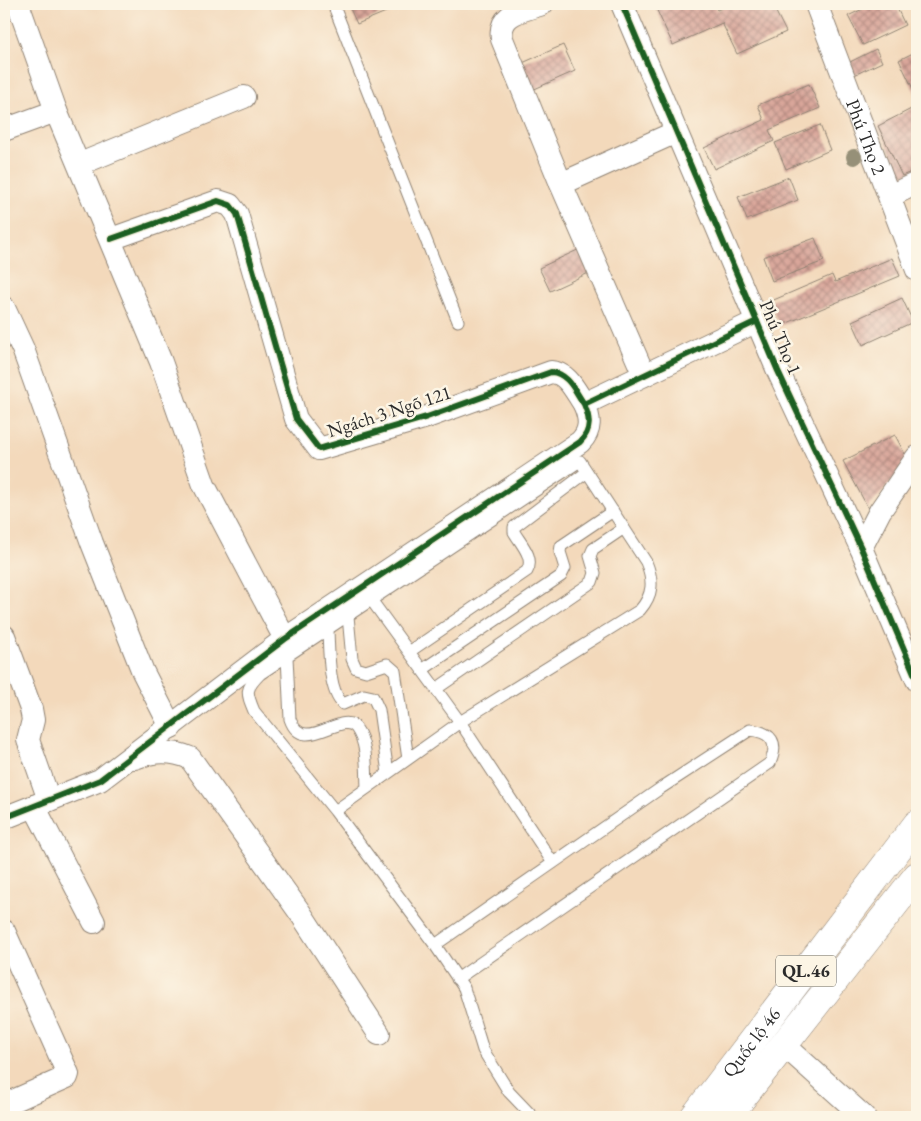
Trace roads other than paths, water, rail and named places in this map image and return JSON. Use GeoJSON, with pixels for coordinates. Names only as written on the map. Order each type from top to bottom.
{"type":"FeatureCollection","features":[{"type":"Feature","properties":{"kind":"highway","name":"Quốc lộ 46"},"geometry":{"type":"LineString","coordinates":[[694,1117],[917,824]]}},
{"type":"Feature","properties":{"kind":"highway","name":"Quốc lộ 46"},"geometry":{"type":"LineString","coordinates":[[727,1117],[783,1044],[914,887]]}},
{"type":"Feature","properties":{"kind":"street"},"geometry":{"type":"LineString","coordinates":[[18,4],[56,111],[80,164],[161,362],[204,485],[286,648]]}},
{"type":"Feature","properties":{"kind":"street"},"geometry":{"type":"LineString","coordinates":[[542,4],[510,16],[502,23],[502,39],[561,184],[644,375]]}},
{"type":"Feature","properties":{"kind":"street","name":"Phú Thọ 1"},"geometry":{"type":"LineString","coordinates":[[622,4],[757,321],[861,548],[917,680]]}},
{"type":"Feature","properties":{"kind":"street","name":"Phú Thọ 2"},"geometry":{"type":"LineString","coordinates":[[816,4],[917,270]]}},
{"type":"Feature","properties":{"kind":"street"},"geometry":{"type":"LineString","coordinates":[[80,164],[244,97]]}},
{"type":"Feature","properties":{"kind":"street"},"geometry":{"type":"LineString","coordinates":[[4,130],[56,111]]}},
{"type":"Feature","properties":{"kind":"street"},"geometry":{"type":"LineString","coordinates":[[561,184],[676,132]]}},
{"type":"Feature","properties":{"kind":"street"},"geometry":{"type":"LineString","coordinates":[[890,196],[917,183]]}},
{"type":"Feature","properties":{"kind":"street","name":"Ngách 3 Ngõ 121"},"geometry":{"type":"LineString","coordinates":[[111,239],[218,201],[234,208],[238,214],[296,419],[318,449],[427,417],[551,372],[559,372],[565,376],[584,404]]}},
{"type":"Feature","properties":{"kind":"street"},"geometry":{"type":"LineString","coordinates":[[4,308],[22,349],[92,543],[143,672],[171,727]]}},
{"type":"Feature","properties":{"kind":"street"},"geometry":{"type":"LineString","coordinates":[[4,818],[100,780],[171,727],[580,442],[589,428],[588,415],[584,404],[757,321]]}},
{"type":"Feature","properties":{"kind":"street"},"geometry":{"type":"LineString","coordinates":[[861,548],[880,511],[917,457]]}},
{"type":"Feature","properties":{"kind":"street"},"geometry":{"type":"LineString","coordinates":[[4,636],[31,709],[32,720],[28,740],[41,803],[94,922]]}},
{"type":"Feature","properties":{"kind":"street"},"geometry":{"type":"LineString","coordinates":[[125,762],[151,752],[177,752],[190,758],[301,914],[379,1034]]}},
{"type":"Feature","properties":{"kind":"street"},"geometry":{"type":"LineString","coordinates":[[4,930],[68,1074],[67,1077],[4,1105]]}},
{"type":"Feature","properties":{"kind":"street"},"geometry":{"type":"LineString","coordinates":[[783,1044],[864,1117]]}},
{"type":"Feature","properties":{"kind":"lane"},"geometry":{"type":"LineString","coordinates":[[333,4],[458,321]]}},
{"type":"Feature","properties":{"kind":"lane"},"geometry":{"type":"LineString","coordinates":[[335,811],[460,722],[640,610],[648,601],[652,588],[651,574],[624,528],[580,461],[328,630],[286,648],[248,688],[248,697],[254,711],[335,811],[435,945],[464,988],[483,1050],[491,1066],[509,1092],[533,1117]]}},
{"type":"Feature","properties":{"kind":"lane"},"geometry":{"type":"LineString","coordinates":[[409,652],[527,571],[530,565],[530,558],[514,532],[514,527],[587,472]]}},
{"type":"Feature","properties":{"kind":"lane"},"geometry":{"type":"LineString","coordinates":[[422,670],[561,576],[565,568],[560,552],[561,546],[613,511]]}},
{"type":"Feature","properties":{"kind":"lane"},"geometry":{"type":"LineString","coordinates":[[436,689],[592,582],[594,573],[590,556],[593,549],[624,528]]}},
{"type":"Feature","properties":{"kind":"lane"},"geometry":{"type":"LineString","coordinates":[[372,601],[460,722],[553,863]]}},
{"type":"Feature","properties":{"kind":"lane"},"geometry":{"type":"LineString","coordinates":[[348,616],[352,659],[356,668],[366,671],[387,664],[395,671],[408,759]]}},
{"type":"Feature","properties":{"kind":"lane"},"geometry":{"type":"LineString","coordinates":[[328,630],[333,685],[337,697],[343,704],[364,695],[373,697],[379,710],[388,773]]}},
{"type":"Feature","properties":{"kind":"lane"},"geometry":{"type":"LineString","coordinates":[[286,648],[292,726],[302,733],[309,734],[340,724],[356,727],[363,742],[367,788]]}},
{"type":"Feature","properties":{"kind":"lane"},"geometry":{"type":"LineString","coordinates":[[435,945],[750,730],[762,731],[773,740],[775,752],[770,763],[457,979]]}}]}
